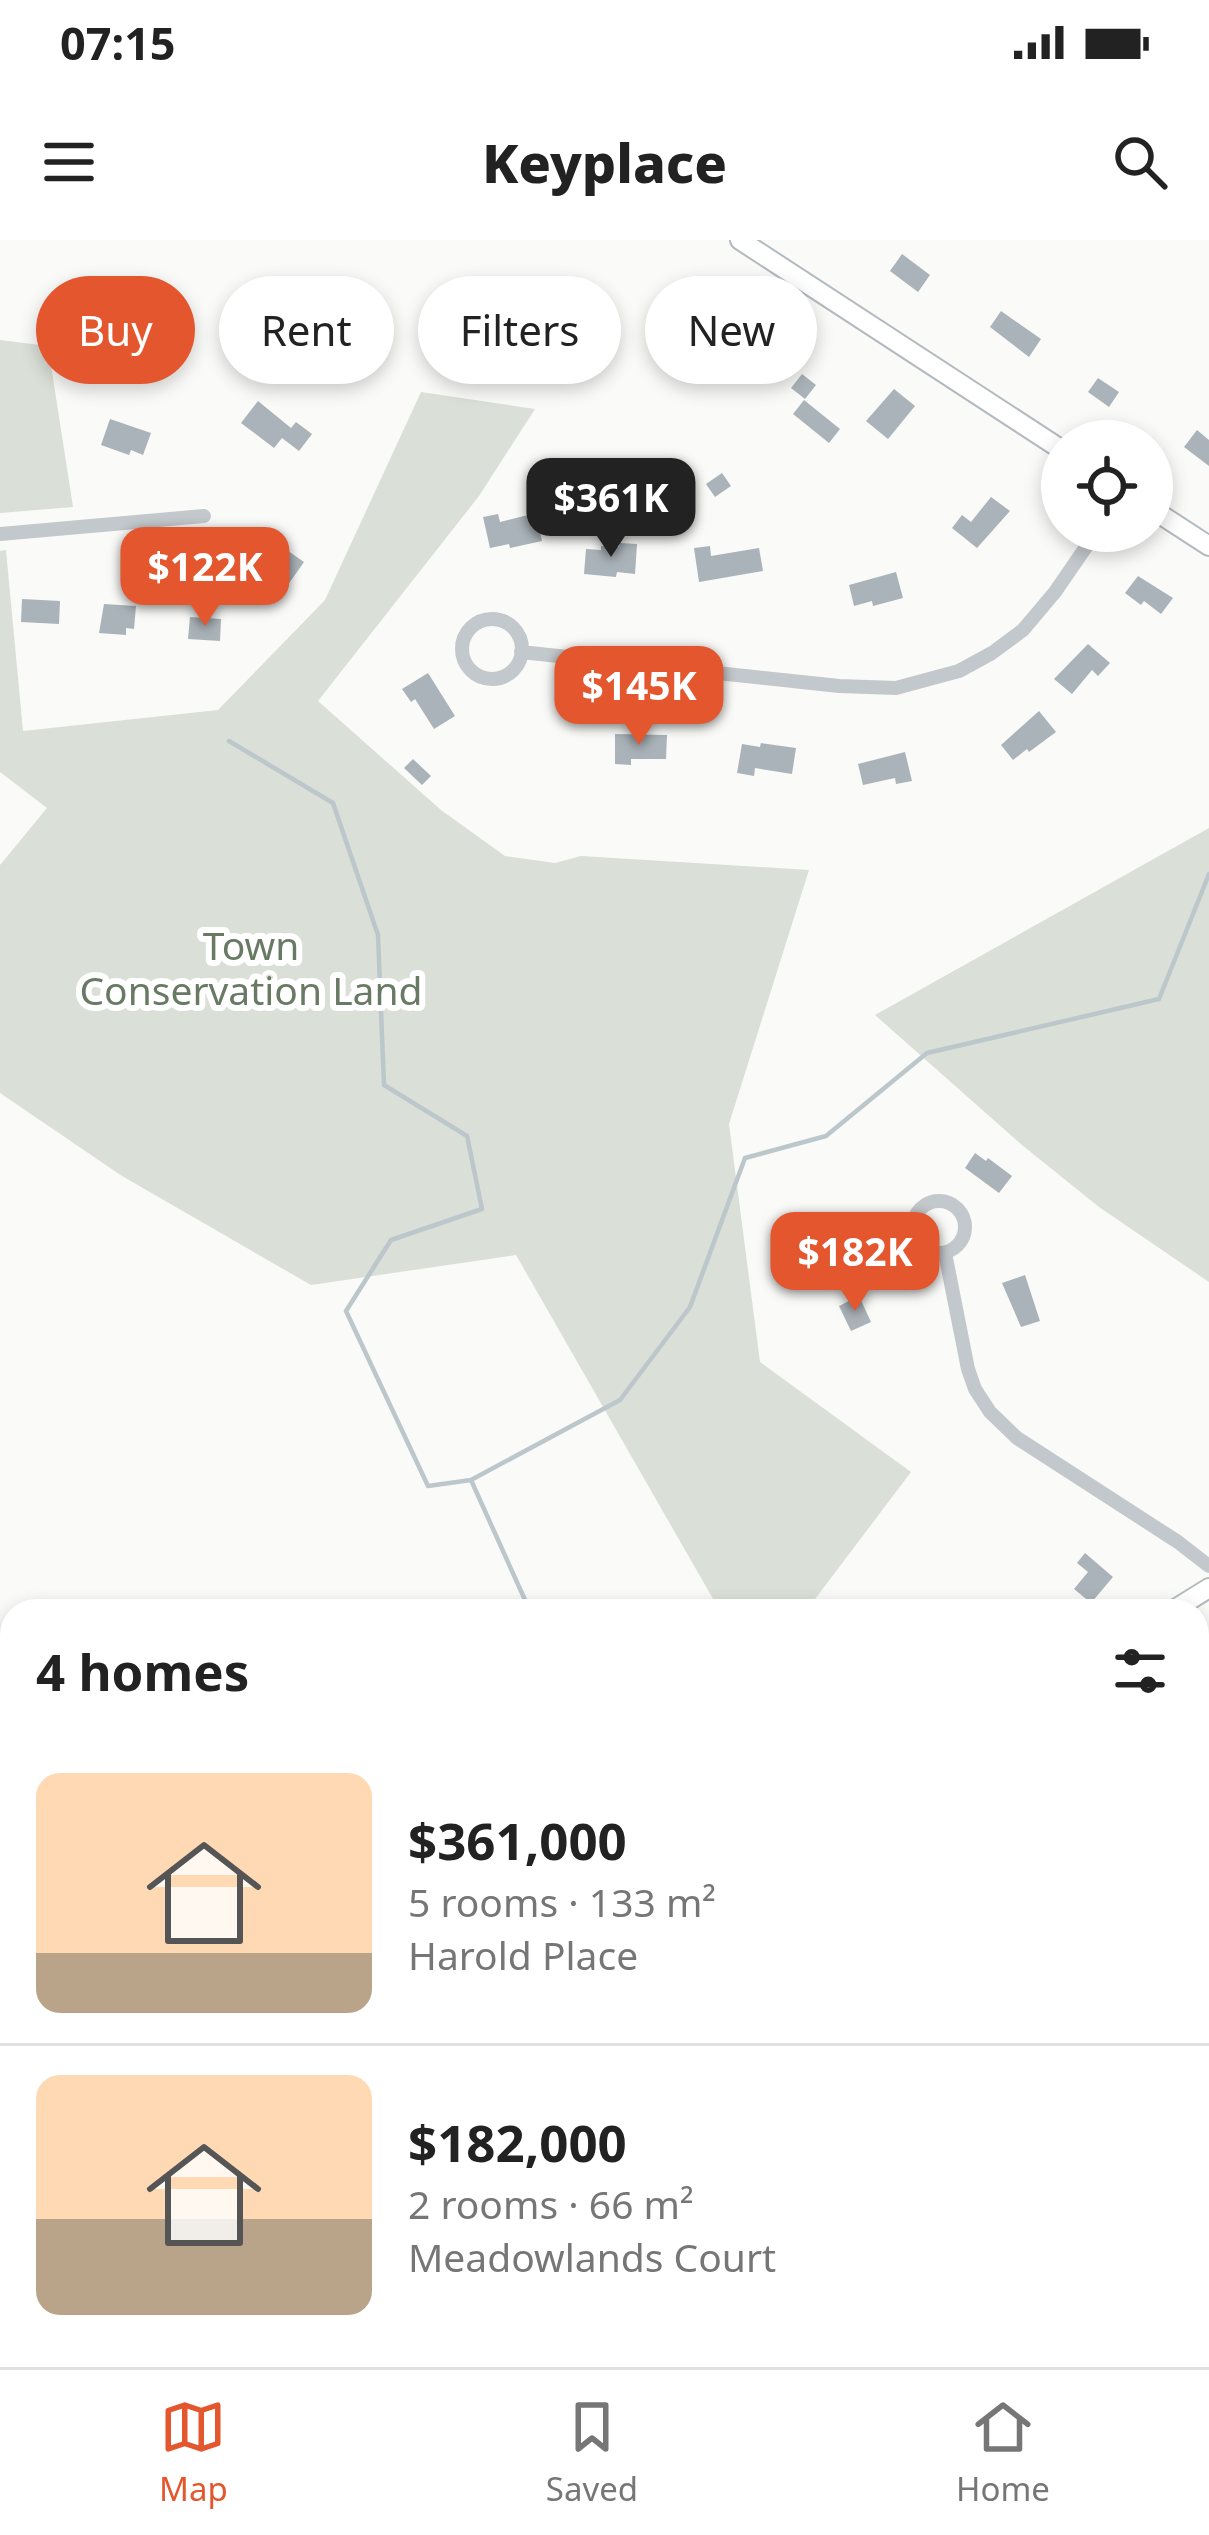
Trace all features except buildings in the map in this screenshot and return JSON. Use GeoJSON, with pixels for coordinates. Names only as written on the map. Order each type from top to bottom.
{"type":"FeatureCollection","features":[{"type":"Feature","properties":{"kind":"street"},"geometry":{"type":"LineString","coordinates":[[740,240],[1041,436]]}},
{"type":"Feature","properties":{"kind":"street"},"geometry":{"type":"LineString","coordinates":[[0,534],[204,516]]}},
{"type":"Feature","properties":{"kind":"street"},"geometry":{"type":"LineString","coordinates":[[1173,522],[1209,546]]}},
{"type":"Feature","properties":{"kind":"street"},"geometry":{"type":"LineString","coordinates":[[521,652],[896,688],[959,671],[992,653],[1023,630],[1083,552]]}},
{"type":"Feature","properties":{"kind":"street"},"geometry":{"type":"LineString","coordinates":[[494,620],[511,626],[521,652],[513,670],[495,679],[468,668],[462,648],[468,630],[494,620]]}},
{"type":"Feature","properties":{"kind":"street"},"geometry":{"type":"LineString","coordinates":[[945,1253],[968,1369],[990,1412],[1017,1438],[1209,1566]]}},
{"type":"Feature","properties":{"kind":"green space"},"geometry":{"type":"Polygon","coordinates":[[[0,340],[36,344],[36,384],[54,384],[73,507],[0,513],[0,340]]]}},
{"type":"Feature","properties":{"kind":"green space","name":"Town Conservation Land"},"geometry":{"type":"Polygon","coordinates":[[[421,392],[535,409],[479,496],[318,701],[441,810],[505,856],[555,863],[581,856],[809,870],[729,1124],[760,1362],[911,1472],[815,1599],[713,1599],[516,1255],[311,1285],[122,1176],[0,1093],[0,865],[47,808],[0,772],[0,551],[6,550],[23,731],[218,710],[325,600],[421,392]]]}},
{"type":"Feature","properties":{"kind":"green space"},"geometry":{"type":"Polygon","coordinates":[[[1209,828],[1209,1282],[1099,1207],[875,1015],[1209,828]]]}},
{"type":"Feature","properties":{"kind":"waterway"},"geometry":{"type":"LineString","coordinates":[[229,741],[333,803],[378,935],[384,1085],[467,1136],[482,1209],[391,1240],[346,1311],[428,1486],[471,1480],[620,1400],[690,1307],[745,1158],[826,1136],[927,1053],[1159,999],[1209,874]]}},
{"type":"Feature","properties":{"kind":"waterway"},"geometry":{"type":"LineString","coordinates":[[471,1480],[525,1599]]}}]}
